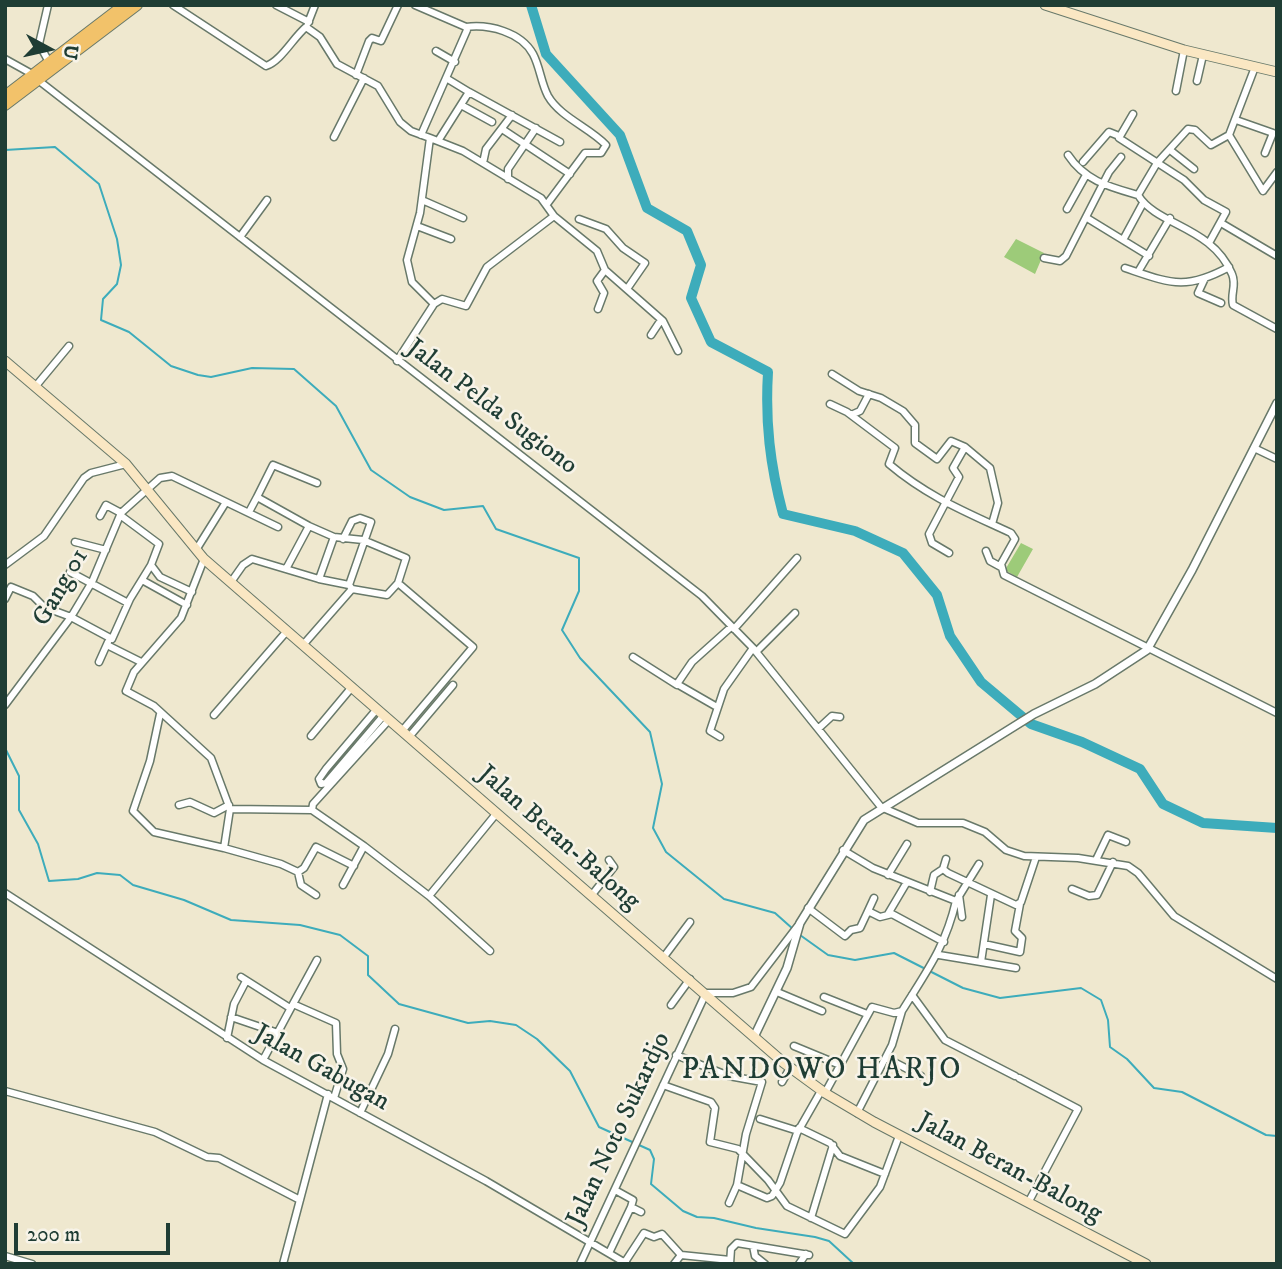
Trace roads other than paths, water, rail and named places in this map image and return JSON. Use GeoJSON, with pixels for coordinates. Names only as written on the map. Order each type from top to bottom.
{"type":"FeatureCollection","features":[{"type":"Feature","properties":{"kind":"highway"},"geometry":{"type":"LineString","coordinates":[[5,105],[49,62],[124,5]]}},
{"type":"Feature","properties":{"kind":"highway"},"geometry":{"type":"LineString","coordinates":[[5,96],[138,5]]}},
{"type":"Feature","properties":{"kind":"main road"},"geometry":{"type":"LineString","coordinates":[[1045,5],[1184,50],[1277,72]]}},
{"type":"Feature","properties":{"kind":"main road","name":"Jalan Beran-Balong"},"geometry":{"type":"LineString","coordinates":[[5,361],[126,464],[204,559],[790,1068],[823,1092],[899,1136],[1146,1264]]}},
{"type":"Feature","properties":{"kind":"street"},"geometry":{"type":"LineString","coordinates":[[48,5],[38,44],[49,62]]}},
{"type":"Feature","properties":{"kind":"street"},"geometry":{"type":"LineString","coordinates":[[173,5],[266,66],[273,64],[288,43],[308,24],[315,5]]}},
{"type":"Feature","properties":{"kind":"street"},"geometry":{"type":"LineString","coordinates":[[276,5],[308,24],[337,64],[378,86],[400,122],[421,135],[464,150],[547,204],[554,216],[597,251],[605,270],[662,320],[678,351]]}},
{"type":"Feature","properties":{"kind":"street"},"geometry":{"type":"LineString","coordinates":[[356,75],[369,41],[372,38],[381,41],[398,5]]}},
{"type":"Feature","properties":{"kind":"street"},"geometry":{"type":"LineString","coordinates":[[415,5],[466,27],[477,25],[502,31],[526,44],[533,53],[548,96],[607,145],[601,153],[585,153],[547,204]]}},
{"type":"Feature","properties":{"kind":"street"},"geometry":{"type":"LineString","coordinates":[[421,135],[455,62],[466,27]]}},
{"type":"Feature","properties":{"kind":"street"},"geometry":{"type":"LineString","coordinates":[[1175,91],[1184,50]]}},
{"type":"Feature","properties":{"kind":"street"},"geometry":{"type":"LineString","coordinates":[[436,51],[455,62]]}},
{"type":"Feature","properties":{"kind":"street"},"geometry":{"type":"LineString","coordinates":[[1197,81],[1203,55]]}},
{"type":"Feature","properties":{"kind":"street","name":"Jalan Pelda Sugiono"},"geometry":{"type":"LineString","coordinates":[[5,59],[35,77],[702,596],[755,650],[881,807]]}},
{"type":"Feature","properties":{"kind":"street"},"geometry":{"type":"LineString","coordinates":[[1138,195],[1157,163],[1188,130],[1195,130],[1211,145],[1229,135],[1255,67]]}},
{"type":"Feature","properties":{"kind":"street"},"geometry":{"type":"LineString","coordinates":[[334,137],[364,78]]}},
{"type":"Feature","properties":{"kind":"street"},"geometry":{"type":"LineString","coordinates":[[446,78],[560,142]]}},
{"type":"Feature","properties":{"kind":"street"},"geometry":{"type":"LineString","coordinates":[[434,304],[412,282],[407,260],[417,226],[434,140],[469,92]]}},
{"type":"Feature","properties":{"kind":"street"},"geometry":{"type":"LineString","coordinates":[[461,105],[492,122]]}},
{"type":"Feature","properties":{"kind":"street"},"geometry":{"type":"LineString","coordinates":[[1119,136],[1133,114]]}},
{"type":"Feature","properties":{"kind":"street"},"geometry":{"type":"LineString","coordinates":[[482,163],[486,149],[512,115]]}},
{"type":"Feature","properties":{"kind":"street"},"geometry":{"type":"LineString","coordinates":[[1236,120],[1275,133],[1265,152]]}},
{"type":"Feature","properties":{"kind":"street"},"geometry":{"type":"LineString","coordinates":[[508,179],[508,169],[536,128]]}},
{"type":"Feature","properties":{"kind":"street"},"geometry":{"type":"LineString","coordinates":[[502,129],[570,174]]}},
{"type":"Feature","properties":{"kind":"street"},"geometry":{"type":"LineString","coordinates":[[1083,162],[1109,132],[1119,136],[1187,182],[1204,200],[1226,212],[1209,243]]}},
{"type":"Feature","properties":{"kind":"street"},"geometry":{"type":"LineString","coordinates":[[1229,135],[1263,191],[1277,172]]}},
{"type":"Feature","properties":{"kind":"street"},"geometry":{"type":"LineString","coordinates":[[1170,150],[1194,169]]}},
{"type":"Feature","properties":{"kind":"street"},"geometry":{"type":"LineString","coordinates":[[1068,155],[1086,175],[1104,185],[1138,195],[1143,203],[1209,243],[1223,255],[1234,277],[1231,296],[1233,305],[1277,329]]}},
{"type":"Feature","properties":{"kind":"street"},"geometry":{"type":"LineString","coordinates":[[1044,258],[1060,261],[1066,256],[1121,157]]}},
{"type":"Feature","properties":{"kind":"street"},"geometry":{"type":"LineString","coordinates":[[1067,209],[1086,175]]}},
{"type":"Feature","properties":{"kind":"street"},"geometry":{"type":"LineString","coordinates":[[422,200],[463,218]]}},
{"type":"Feature","properties":{"kind":"street"},"geometry":{"type":"LineString","coordinates":[[240,237],[267,201]]}},
{"type":"Feature","properties":{"kind":"street"},"geometry":{"type":"LineString","coordinates":[[1123,240],[1143,203]]}},
{"type":"Feature","properties":{"kind":"street"},"geometry":{"type":"LineString","coordinates":[[397,361],[434,304],[442,299],[466,306],[486,267],[554,216]]}},
{"type":"Feature","properties":{"kind":"street"},"geometry":{"type":"LineString","coordinates":[[1087,218],[1149,256]]}},
{"type":"Feature","properties":{"kind":"street"},"geometry":{"type":"LineString","coordinates":[[1139,272],[1170,218]]}},
{"type":"Feature","properties":{"kind":"street"},"geometry":{"type":"LineString","coordinates":[[579,219],[606,229],[624,248],[645,263],[627,289]]}},
{"type":"Feature","properties":{"kind":"street"},"geometry":{"type":"LineString","coordinates":[[1221,223],[1277,256]]}},
{"type":"Feature","properties":{"kind":"street"},"geometry":{"type":"LineString","coordinates":[[417,226],[451,239]]}},
{"type":"Feature","properties":{"kind":"street"},"geometry":{"type":"LineString","coordinates":[[1125,268],[1178,285],[1229,268]]}},
{"type":"Feature","properties":{"kind":"street"},"geometry":{"type":"LineString","coordinates":[[598,309],[604,293],[597,281],[605,270]]}},
{"type":"Feature","properties":{"kind":"street"},"geometry":{"type":"LineString","coordinates":[[1205,278],[1198,293],[1221,303]]}},
{"type":"Feature","properties":{"kind":"street"},"geometry":{"type":"LineString","coordinates":[[651,335],[662,320]]}},
{"type":"Feature","properties":{"kind":"street"},"geometry":{"type":"LineString","coordinates":[[35,387],[69,346]]}},
{"type":"Feature","properties":{"kind":"street"},"geometry":{"type":"LineString","coordinates":[[832,374],[902,411],[915,425],[915,443],[937,460],[951,441],[965,447],[990,468],[998,503],[992,524]]}},
{"type":"Feature","properties":{"kind":"street"},"geometry":{"type":"LineString","coordinates":[[851,415],[860,411],[869,394]]}},
{"type":"Feature","properties":{"kind":"street"},"geometry":{"type":"LineString","coordinates":[[754,1037],[777,992],[807,908],[864,820],[1034,714],[1095,684],[1147,650],[1277,402]]}},
{"type":"Feature","properties":{"kind":"street"},"geometry":{"type":"LineString","coordinates":[[830,404],[851,415],[895,448],[889,464],[944,503],[1011,533],[1015,539],[1002,571]]}},
{"type":"Feature","properties":{"kind":"street"},"geometry":{"type":"LineString","coordinates":[[948,553],[930,540],[929,534],[959,475],[953,468],[965,447]]}},
{"type":"Feature","properties":{"kind":"street"},"geometry":{"type":"LineString","coordinates":[[1254,448],[1277,459]]}},
{"type":"Feature","properties":{"kind":"street"},"geometry":{"type":"LineString","coordinates":[[5,565],[44,536],[84,478],[91,473],[126,464]]}},
{"type":"Feature","properties":{"kind":"street"},"geometry":{"type":"LineString","coordinates":[[249,512],[272,465],[317,483]]}},
{"type":"Feature","properties":{"kind":"street"},"geometry":{"type":"LineString","coordinates":[[147,488],[160,478],[172,476],[278,527]]}},
{"type":"Feature","properties":{"kind":"street","name":"Gang 01"},"geometry":{"type":"LineString","coordinates":[[5,705],[71,617],[92,582],[121,514],[147,488]]}},
{"type":"Feature","properties":{"kind":"street"},"geometry":{"type":"LineString","coordinates":[[231,582],[243,565],[252,559],[319,579],[387,594],[398,583],[406,558],[363,540],[334,537],[257,497]]}},
{"type":"Feature","properties":{"kind":"street"},"geometry":{"type":"LineString","coordinates":[[196,550],[226,502]]}},
{"type":"Feature","properties":{"kind":"street"},"geometry":{"type":"LineString","coordinates":[[99,662],[108,642],[114,638],[128,603],[151,565],[159,544],[106,505],[100,516]]}},
{"type":"Feature","properties":{"kind":"street"},"geometry":{"type":"LineString","coordinates":[[303,645],[351,587],[363,540],[371,522],[360,518],[348,525],[343,539]]}},
{"type":"Feature","properties":{"kind":"street"},"geometry":{"type":"LineString","coordinates":[[286,569],[309,526]]}},
{"type":"Feature","properties":{"kind":"street"},"geometry":{"type":"LineString","coordinates":[[319,579],[334,537]]}},
{"type":"Feature","properties":{"kind":"street"},"geometry":{"type":"LineString","coordinates":[[75,542],[106,550]]}},
{"type":"Feature","properties":{"kind":"street"},"geometry":{"type":"LineString","coordinates":[[986,551],[990,561],[1002,571],[1147,650],[1277,713]]}},
{"type":"Feature","properties":{"kind":"street"},"geometry":{"type":"LineString","coordinates":[[677,685],[692,662],[733,628],[796,558]]}},
{"type":"Feature","properties":{"kind":"street"},"geometry":{"type":"LineString","coordinates":[[204,559],[181,618],[141,662],[126,691],[146,700],[183,730],[211,758],[229,807],[224,848]]}},
{"type":"Feature","properties":{"kind":"street"},"geometry":{"type":"LineString","coordinates":[[151,565],[160,577],[192,592]]}},
{"type":"Feature","properties":{"kind":"street"},"geometry":{"type":"LineString","coordinates":[[70,572],[128,603]]}},
{"type":"Feature","properties":{"kind":"street"},"geometry":{"type":"LineString","coordinates":[[142,580],[187,605]]}},
{"type":"Feature","properties":{"kind":"street"},"geometry":{"type":"LineString","coordinates":[[398,583],[473,647],[406,734]]}},
{"type":"Feature","properties":{"kind":"street"},"geometry":{"type":"LineString","coordinates":[[5,599],[8,586],[33,596],[44,607],[71,617],[141,662]]}},
{"type":"Feature","properties":{"kind":"street"},"geometry":{"type":"LineString","coordinates":[[720,737],[710,731],[733,671],[795,612]]}},
{"type":"Feature","properties":{"kind":"street"},"geometry":{"type":"LineString","coordinates":[[214,715],[287,631]]}},
{"type":"Feature","properties":{"kind":"street"},"geometry":{"type":"LineString","coordinates":[[633,657],[717,707]]}},
{"type":"Feature","properties":{"kind":"street"},"geometry":{"type":"LineString","coordinates":[[406,734],[453,685]]}},
{"type":"Feature","properties":{"kind":"street"},"geometry":{"type":"LineString","coordinates":[[311,736],[352,687]]}},
{"type":"Feature","properties":{"kind":"street"},"geometry":{"type":"LineString","coordinates":[[160,714],[150,761],[133,811],[153,832],[281,863],[298,872],[301,885],[316,895]]}},
{"type":"Feature","properties":{"kind":"street"},"geometry":{"type":"LineString","coordinates":[[383,715],[326,783],[321,784],[319,779],[326,769],[383,715]]}},
{"type":"Feature","properties":{"kind":"street"},"geometry":{"type":"LineString","coordinates":[[312,810],[313,804],[383,715]]}},
{"type":"Feature","properties":{"kind":"street"},"geometry":{"type":"LineString","coordinates":[[819,728],[832,716],[840,717]]}},
{"type":"Feature","properties":{"kind":"street"},"geometry":{"type":"LineString","coordinates":[[179,805],[190,802],[214,813],[229,807],[312,810],[429,895],[490,951]]}},
{"type":"Feature","properties":{"kind":"street"},"geometry":{"type":"LineString","coordinates":[[881,807],[917,823],[963,823],[985,832],[1006,850],[1036,857],[1096,860],[1128,866],[1138,873],[1174,916],[1277,979]]}},
{"type":"Feature","properties":{"kind":"street"},"geometry":{"type":"LineString","coordinates":[[429,895],[496,814]]}},
{"type":"Feature","properties":{"kind":"street"},"geometry":{"type":"LineString","coordinates":[[1096,860],[1107,836],[1126,842]]}},
{"type":"Feature","properties":{"kind":"street"},"geometry":{"type":"LineString","coordinates":[[888,875],[907,844]]}},
{"type":"Feature","properties":{"kind":"street"},"geometry":{"type":"LineString","coordinates":[[343,885],[364,846]]}},
{"type":"Feature","properties":{"kind":"street"},"geometry":{"type":"LineString","coordinates":[[298,872],[304,868],[314,849],[319,847],[354,866]]}},
{"type":"Feature","properties":{"kind":"street"},"geometry":{"type":"LineString","coordinates":[[843,850],[888,875],[930,892],[957,898]]}},
{"type":"Feature","properties":{"kind":"street"},"geometry":{"type":"LineString","coordinates":[[984,944],[1020,952],[1022,938],[1014,931],[1036,857]]}},
{"type":"Feature","properties":{"kind":"street"},"geometry":{"type":"LineString","coordinates":[[943,869],[946,859]]}},
{"type":"Feature","properties":{"kind":"street"},"geometry":{"type":"LineString","coordinates":[[591,895],[614,867],[609,860]]}},
{"type":"Feature","properties":{"kind":"street"},"geometry":{"type":"LineString","coordinates":[[1072,889],[1089,896],[1097,895],[1114,862]]}},
{"type":"Feature","properties":{"kind":"street"},"geometry":{"type":"LineString","coordinates":[[858,1113],[898,1031],[901,1011],[939,955],[957,898],[979,864]]}},
{"type":"Feature","properties":{"kind":"street"},"geometry":{"type":"LineString","coordinates":[[930,892],[936,871],[943,869],[991,895],[1020,904]]}},
{"type":"Feature","properties":{"kind":"street"},"geometry":{"type":"LineString","coordinates":[[868,911],[880,917],[888,914],[907,882]]}},
{"type":"Feature","properties":{"kind":"street","name":"Jalan Gabugan"},"geometry":{"type":"LineString","coordinates":[[5,893],[263,1060],[626,1263]]}},
{"type":"Feature","properties":{"kind":"street"},"geometry":{"type":"LineString","coordinates":[[981,962],[991,895]]}},
{"type":"Feature","properties":{"kind":"street"},"geometry":{"type":"LineString","coordinates":[[807,908],[845,936],[851,930],[860,928],[874,898]]}},
{"type":"Feature","properties":{"kind":"street"},"geometry":{"type":"LineString","coordinates":[[957,898],[962,916]]}},
{"type":"Feature","properties":{"kind":"street"},"geometry":{"type":"LineString","coordinates":[[888,914],[944,942]]}},
{"type":"Feature","properties":{"kind":"street"},"geometry":{"type":"LineString","coordinates":[[663,958],[690,922]]}},
{"type":"Feature","properties":{"kind":"street"},"geometry":{"type":"LineString","coordinates":[[706,993],[733,993],[751,987],[800,923]]}},
{"type":"Feature","properties":{"kind":"street"},"geometry":{"type":"LineString","coordinates":[[939,955],[1016,968]]}},
{"type":"Feature","properties":{"kind":"street"},"geometry":{"type":"LineString","coordinates":[[263,1060],[317,960]]}},
{"type":"Feature","properties":{"kind":"street"},"geometry":{"type":"LineString","coordinates":[[227,1038],[234,1004],[244,979],[291,1006],[338,1025],[337,1054],[344,1069],[331,1096],[284,1264]]}},
{"type":"Feature","properties":{"kind":"street"},"geometry":{"type":"LineString","coordinates":[[671,1005],[693,981]]}},
{"type":"Feature","properties":{"kind":"street","name":"Jalan Noto Sukardjo"},"geometry":{"type":"LineString","coordinates":[[693,981],[697,1013]]}},
{"type":"Feature","properties":{"kind":"street"},"geometry":{"type":"LineString","coordinates":[[777,992],[822,1011]]}},
{"type":"Feature","properties":{"kind":"street","name":"Jalan Noto Sukardjo"},"geometry":{"type":"LineString","coordinates":[[580,1264],[706,993]]}},
{"type":"Feature","properties":{"kind":"street"},"geometry":{"type":"LineString","coordinates":[[912,995],[945,1040],[1078,1109],[1028,1203]]}},
{"type":"Feature","properties":{"kind":"street"},"geometry":{"type":"LineString","coordinates":[[824,997],[867,1014]]}},
{"type":"Feature","properties":{"kind":"street"},"geometry":{"type":"LineString","coordinates":[[737,1185],[767,1198],[775,1193],[799,1130],[840,1065],[867,1014],[876,1006],[894,1013],[901,1011]]}},
{"type":"Feature","properties":{"kind":"street"},"geometry":{"type":"LineString","coordinates":[[231,1017],[278,1033]]}},
{"type":"Feature","properties":{"kind":"street"},"geometry":{"type":"LineString","coordinates":[[360,1113],[388,1054],[396,1029]]}},
{"type":"Feature","properties":{"kind":"street"},"geometry":{"type":"LineString","coordinates":[[794,1046],[840,1065]]}},
{"type":"Feature","properties":{"kind":"street"},"geometry":{"type":"LineString","coordinates":[[676,1055],[729,1076],[762,1082],[742,1153],[737,1185],[729,1203]]}},
{"type":"Feature","properties":{"kind":"street"},"geometry":{"type":"LineString","coordinates":[[886,1058],[921,1076]]}},
{"type":"Feature","properties":{"kind":"street"},"geometry":{"type":"LineString","coordinates":[[782,1082],[790,1068]]}},
{"type":"Feature","properties":{"kind":"street"},"geometry":{"type":"LineString","coordinates":[[663,1085],[711,1102],[715,1108],[710,1142],[736,1147],[768,1180],[787,1206],[847,1232],[875,1195],[899,1136]]}},
{"type":"Feature","properties":{"kind":"street"},"geometry":{"type":"LineString","coordinates":[[5,1091],[155,1132],[207,1157],[219,1158],[300,1200]]}},
{"type":"Feature","properties":{"kind":"street"},"geometry":{"type":"LineString","coordinates":[[760,1119],[799,1130],[832,1145],[840,1156],[885,1174]]}},
{"type":"Feature","properties":{"kind":"street"},"geometry":{"type":"LineString","coordinates":[[811,1218],[832,1145]]}},
{"type":"Feature","properties":{"kind":"street"},"geometry":{"type":"LineString","coordinates":[[609,1253],[631,1207],[632,1199],[615,1190]]}},
{"type":"Feature","properties":{"kind":"street"},"geometry":{"type":"LineString","coordinates":[[631,1207],[641,1212]]}},
{"type":"Feature","properties":{"kind":"street"},"geometry":{"type":"LineString","coordinates":[[626,1263],[644,1233],[656,1237],[662,1234],[681,1255],[730,1262],[736,1243],[807,1254],[799,1264]]}},
{"type":"Feature","properties":{"kind":"street"},"geometry":{"type":"LineString","coordinates":[[753,1246],[756,1258],[765,1264]]}},
{"type":"Feature","properties":{"kind":"street"},"geometry":{"type":"LineString","coordinates":[[674,1264],[681,1255]]}},
{"type":"Feature","properties":{"kind":"street"},"geometry":{"type":"LineString","coordinates":[[5,1256],[32,1264]]}},
{"type":"Feature","properties":{"kind":"waterway"},"geometry":{"type":"LineString","coordinates":[[531,5],[546,54],[620,135],[647,208],[687,231],[701,265],[691,298],[711,342],[768,372],[770,443],[783,514],[855,531],[903,553],[937,595],[950,636],[981,682],[1031,724],[1082,742],[1140,769],[1163,804],[1203,823],[1277,828]]}},
{"type":"Feature","properties":{"kind":"waterway"},"geometry":{"type":"LineString","coordinates":[[5,150],[55,147],[99,184],[117,239],[121,265],[117,284],[103,299],[101,320],[129,332],[171,366],[198,375],[211,377],[252,368],[294,369],[336,406],[371,470],[410,497],[444,510],[483,506],[496,529],[579,558],[579,591],[562,630],[580,658],[650,732],[662,784],[653,828],[666,852],[724,899],[775,913],[793,929]]}},
{"type":"Feature","properties":{"kind":"waterway"},"geometry":{"type":"LineString","coordinates":[[5,748],[19,776],[19,810],[38,844],[49,881],[78,879],[97,873],[120,875],[133,885],[184,900],[231,920],[300,925],[340,935],[368,956],[368,975],[399,1004],[468,1023],[490,1021],[516,1025],[537,1039],[570,1071],[599,1127],[650,1150],[654,1159],[651,1184],[683,1211],[697,1217],[829,1241],[854,1264]]}},
{"type":"Feature","properties":{"kind":"waterway"},"geometry":{"type":"LineString","coordinates":[[800,935],[828,955],[855,960],[894,953],[963,988],[1000,998],[1081,988],[1101,1000],[1108,1020],[1110,1047],[1127,1059],[1154,1088],[1182,1092],[1266,1135],[1277,1136]]}},
{"type":"Feature","properties":{"kind":"district","name":"PANDOWO HARJO"},"geometry":{"type":"Point","coordinates":[822,1072]}}]}
